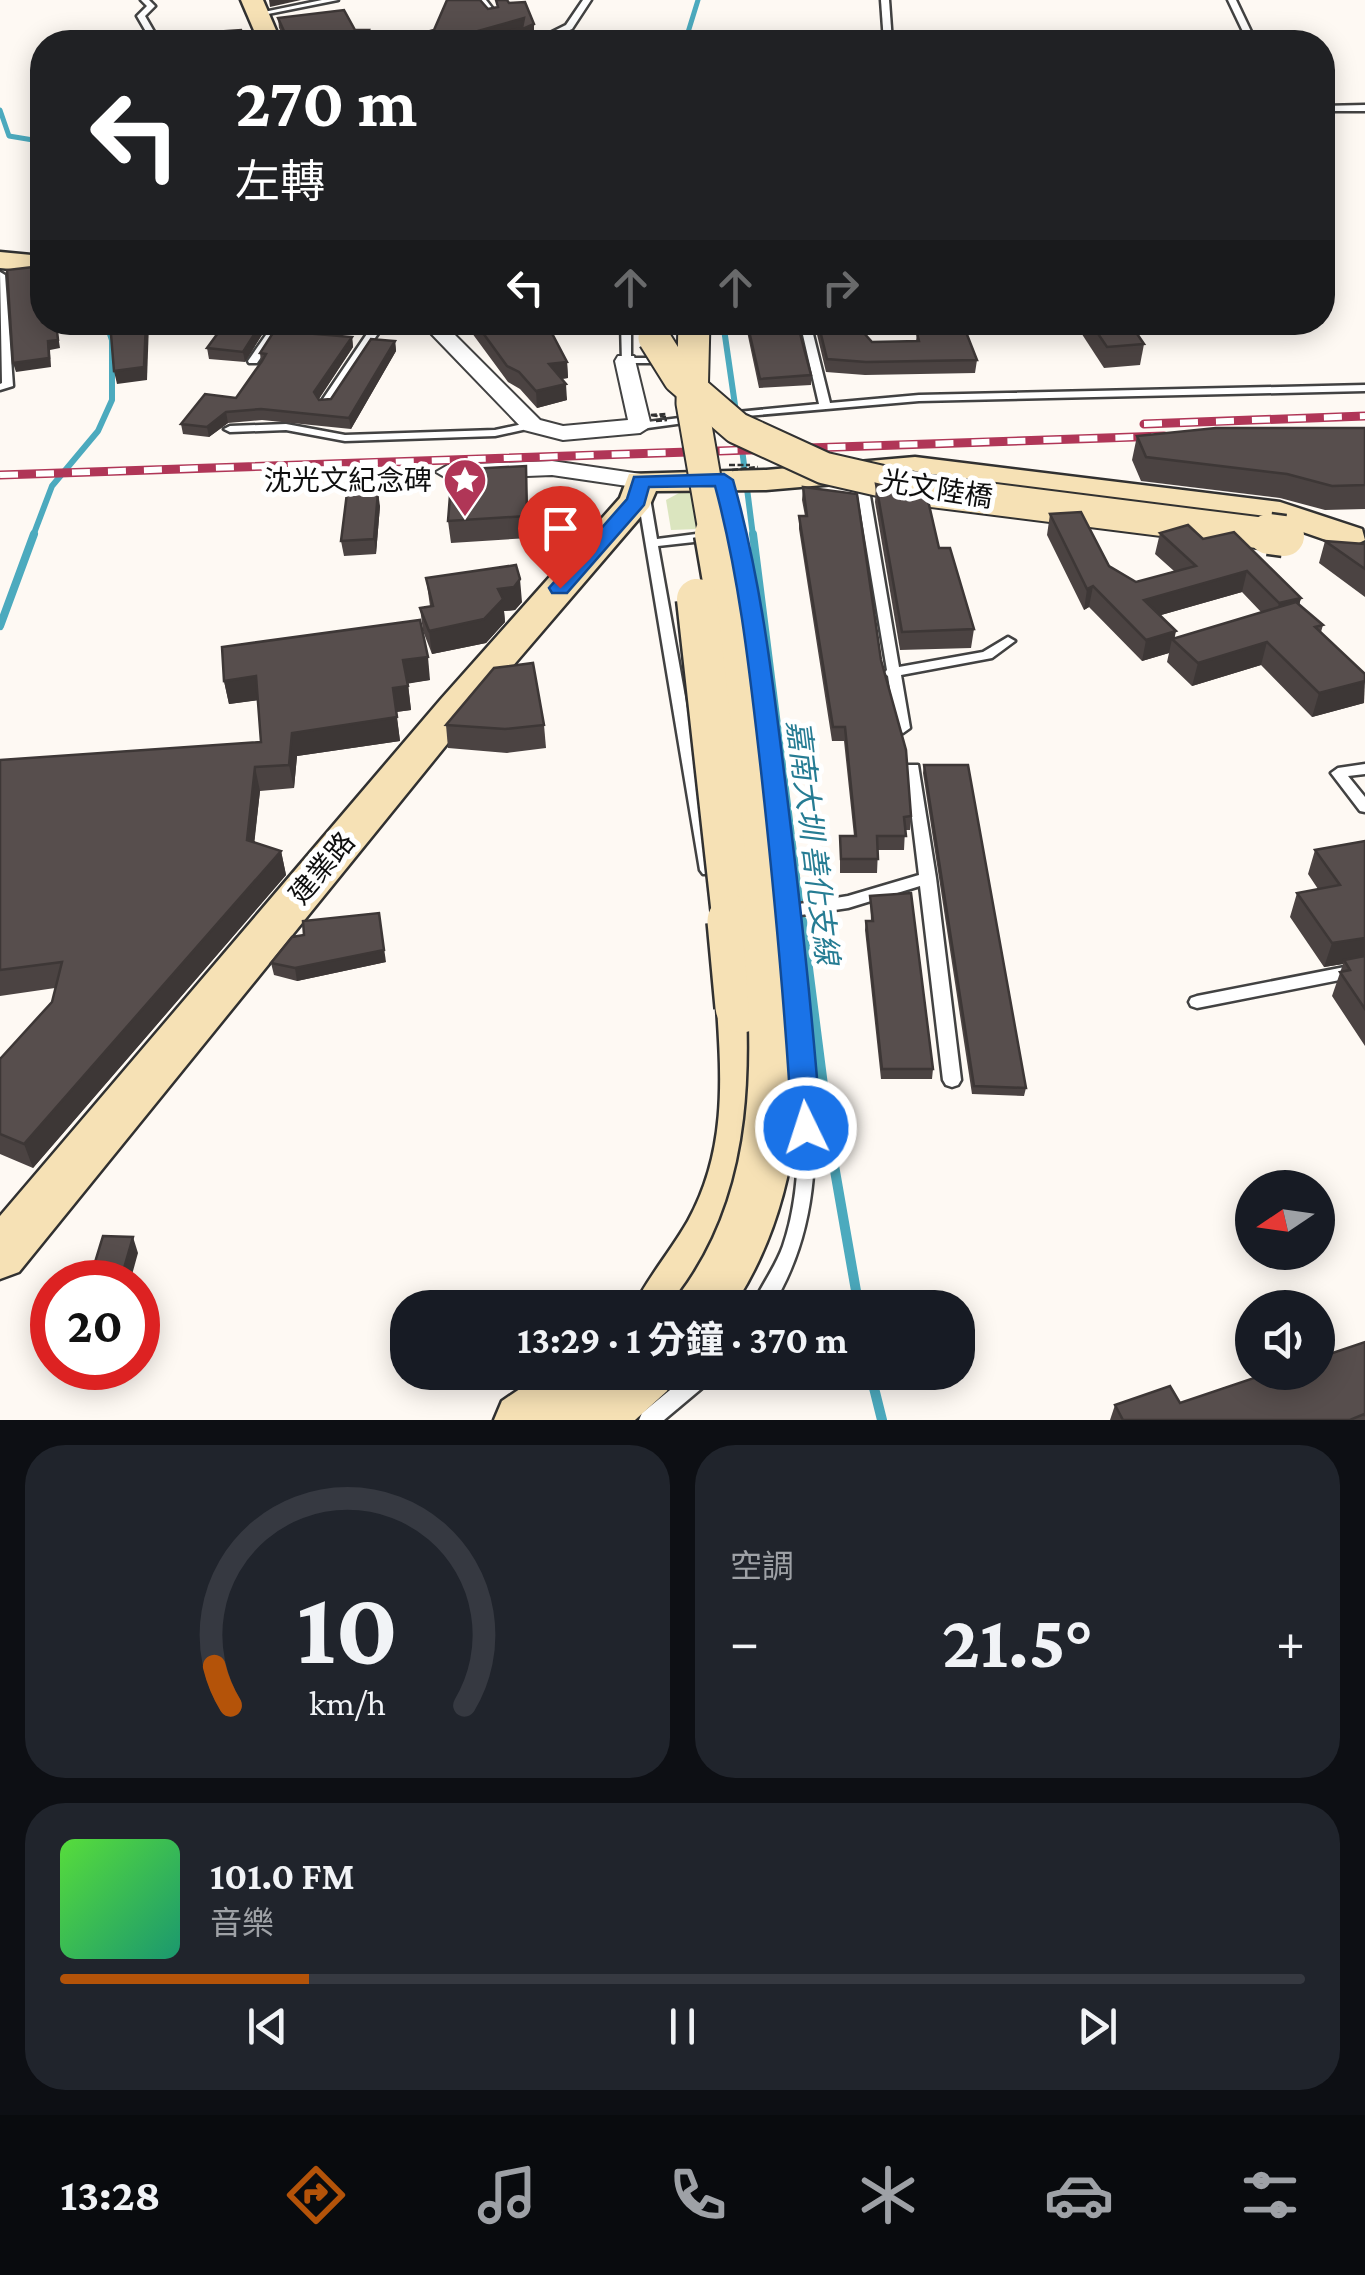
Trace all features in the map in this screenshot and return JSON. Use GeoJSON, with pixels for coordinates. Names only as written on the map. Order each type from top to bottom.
{"type":"FeatureCollection","features":[{"type":"Feature","properties":{"kind":"street"},"geometry":{"type":"LineString","coordinates":[[0,260],[30,263]]}},
{"type":"Feature","properties":{"kind":"street"},"geometry":{"type":"LineString","coordinates":[[443,335],[532,425],[563,433],[640,426],[653,335]]}},
{"type":"Feature","properties":{"kind":"street"},"geometry":{"type":"LineString","coordinates":[[653,335],[706,651],[747,1108],[732,1186],[693,1266],[675,1290]]}},
{"type":"Feature","properties":{"kind":"street","name":"光文陸橋"},"geometry":{"type":"LineString","coordinates":[[654,335],[675,376],[724,421],[760,442],[844,473],[983,498],[1357,538]]}},
{"type":"Feature","properties":{"kind":"street"},"geometry":{"type":"LineString","coordinates":[[655,335],[692,403],[741,685],[776,1007],[773,1132],[753,1211],[714,1290]]}},
{"type":"Feature","properties":{"kind":"street"},"geometry":{"type":"LineString","coordinates":[[448,472],[552,468],[640,482],[859,481],[1282,547],[1357,538]]}},
{"type":"Feature","properties":{"kind":"street","name":"建業路"},"geometry":{"type":"LineString","coordinates":[[0,1255],[454,708],[637,500],[640,482]]}},
{"type":"Feature","properties":{"kind":"street"},"geometry":{"type":"LineString","coordinates":[[522,1420],[568,1390]]}},
{"type":"Feature","properties":{"kind":"street"},"geometry":{"type":"LineString","coordinates":[[593,1420],[627,1390]]}},
{"type":"Feature","properties":{"kind":"lane"},"geometry":{"type":"LineString","coordinates":[[146,0],[151,6],[141,16],[149,30]]}},
{"type":"Feature","properties":{"kind":"lane"},"geometry":{"type":"LineString","coordinates":[[260,20],[334,0]]}},
{"type":"Feature","properties":{"kind":"lane"},"geometry":{"type":"LineString","coordinates":[[482,0],[492,14]]}},
{"type":"Feature","properties":{"kind":"lane"},"geometry":{"type":"LineString","coordinates":[[564,30],[588,0]]}},
{"type":"Feature","properties":{"kind":"lane"},"geometry":{"type":"LineString","coordinates":[[885,0],[887,30]]}},
{"type":"Feature","properties":{"kind":"lane"},"geometry":{"type":"LineString","coordinates":[[1232,0],[1246,30]]}},
{"type":"Feature","properties":{"kind":"lane"},"geometry":{"type":"LineString","coordinates":[[260,20],[298,20]]}},
{"type":"Feature","properties":{"kind":"lane"},"geometry":{"type":"LineString","coordinates":[[1335,109],[1365,108]]}},
{"type":"Feature","properties":{"kind":"lane"},"geometry":{"type":"LineString","coordinates":[[0,275],[8,386],[0,387]]}},
{"type":"Feature","properties":{"kind":"lane"},"geometry":{"type":"LineString","coordinates":[[253,361],[271,335]]}},
{"type":"Feature","properties":{"kind":"lane"},"geometry":{"type":"LineString","coordinates":[[325,405],[372,335]]}},
{"type":"Feature","properties":{"kind":"lane"},"geometry":{"type":"LineString","coordinates":[[658,335],[699,360],[706,355],[705,335]]}},
{"type":"Feature","properties":{"kind":"lane"},"geometry":{"type":"LineString","coordinates":[[808,335],[825,407]]}},
{"type":"Feature","properties":{"kind":"lane"},"geometry":{"type":"LineString","coordinates":[[640,426],[918,398],[1365,388]]}},
{"type":"Feature","properties":{"kind":"lane"},"geometry":{"type":"LineString","coordinates":[[230,429],[286,426],[345,438],[495,432],[532,425]]}},
{"type":"Feature","properties":{"kind":"lane"},"geometry":{"type":"LineString","coordinates":[[724,480],[738,533],[760,662],[791,944]]}},
{"type":"Feature","properties":{"kind":"lane"},"geometry":{"type":"LineString","coordinates":[[859,481],[890,674],[903,728]]}},
{"type":"Feature","properties":{"kind":"lane"},"geometry":{"type":"LineString","coordinates":[[640,482],[654,543],[714,904],[730,1063],[732,1186]]}},
{"type":"Feature","properties":{"kind":"lane"},"geometry":{"type":"LineString","coordinates":[[654,543],[738,533]]}},
{"type":"Feature","properties":{"kind":"lane"},"geometry":{"type":"LineString","coordinates":[[890,674],[987,655],[1008,641]]}},
{"type":"Feature","properties":{"kind":"lane"},"geometry":{"type":"LineString","coordinates":[[913,768],[952,1080]]}},
{"type":"Feature","properties":{"kind":"lane"},"geometry":{"type":"LineString","coordinates":[[1365,769],[1338,774],[1365,807]]}},
{"type":"Feature","properties":{"kind":"lane"},"geometry":{"type":"LineString","coordinates":[[786,912],[808,910],[928,878]]}},
{"type":"Feature","properties":{"kind":"lane"},"geometry":{"type":"LineString","coordinates":[[1198,1002],[1365,969]]}},
{"type":"Feature","properties":{"kind":"lane"},"geometry":{"type":"LineString","coordinates":[[773,1290],[780,1281],[809,1166],[798,994]]}},
{"type":"Feature","properties":{"kind":"lane"},"geometry":{"type":"LineString","coordinates":[[649,1420],[685,1390]]}},
{"type":"Feature","properties":{"kind":"green space"},"geometry":{"type":"Polygon","coordinates":[[[692,486],[700,529],[671,530],[666,500],[692,486]]]}},
{"type":"Feature","properties":{"kind":"building"},"geometry":{"type":"Polygon","coordinates":[[[447,0],[480,0],[488,9],[498,7],[496,0],[525,2],[534,24],[520,30],[513,30],[522,28],[524,18],[482,30],[434,30],[447,0]]]}},
{"type":"Feature","properties":{"kind":"building"},"geometry":{"type":"Polygon","coordinates":[[[344,10],[355,30],[284,30],[278,18],[344,10]]]}},
{"type":"Feature","properties":{"kind":"building"},"geometry":{"type":"Polygon","coordinates":[[[30,267],[30,335],[57,335],[58,340],[48,341],[49,358],[13,363],[7,270],[30,267]]]}},
{"type":"Feature","properties":{"kind":"building"},"geometry":{"type":"Polygon","coordinates":[[[111,335],[145,335],[144,367],[114,371],[111,335]]]}},
{"type":"Feature","properties":{"kind":"building"},"geometry":{"type":"Polygon","coordinates":[[[216,335],[254,335],[243,352],[207,348],[216,335]]]}},
{"type":"Feature","properties":{"kind":"building"},"geometry":{"type":"Polygon","coordinates":[[[272,335],[352,337],[314,392],[319,400],[331,399],[371,339],[395,341],[349,418],[261,409],[226,412],[207,427],[181,424],[205,394],[236,398],[266,354],[260,353],[272,335]]]}},
{"type":"Feature","properties":{"kind":"building"},"geometry":{"type":"Polygon","coordinates":[[[484,335],[553,335],[567,362],[549,364],[566,384],[536,391],[519,372],[507,366],[484,335]]]}},
{"type":"Feature","properties":{"kind":"building"},"geometry":{"type":"Polygon","coordinates":[[[750,335],[800,335],[811,375],[760,379],[750,335]]]}},
{"type":"Feature","properties":{"kind":"building"},"geometry":{"type":"Polygon","coordinates":[[[821,335],[866,335],[872,342],[919,341],[918,335],[967,335],[977,360],[866,362],[827,359],[821,335]]]}},
{"type":"Feature","properties":{"kind":"building"},"geometry":{"type":"Polygon","coordinates":[[[1099,335],[1138,335],[1144,344],[1107,347],[1099,335]]]}},
{"type":"Feature","properties":{"kind":"building"},"geometry":{"type":"Polygon","coordinates":[[[1216,428],[1365,428],[1365,485],[1332,486],[1287,474],[1146,457],[1137,436],[1216,428]]]}},
{"type":"Feature","properties":{"kind":"building"},"geometry":{"type":"Polygon","coordinates":[[[526,466],[527,516],[448,521],[452,470],[526,466]]]}},
{"type":"Feature","properties":{"kind":"building"},"geometry":{"type":"Polygon","coordinates":[[[876,484],[927,496],[939,548],[950,548],[974,629],[902,632],[876,484]]]}},
{"type":"Feature","properties":{"kind":"building"},"geometry":{"type":"Polygon","coordinates":[[[803,487],[857,494],[881,660],[906,750],[911,816],[904,817],[906,836],[877,836],[878,859],[841,859],[840,836],[856,836],[845,727],[833,727],[799,516],[807,516],[803,487]]]}},
{"type":"Feature","properties":{"kind":"building"},"geometry":{"type":"Polygon","coordinates":[[[378,492],[374,539],[341,541],[347,493],[378,492]]]}},
{"type":"Feature","properties":{"kind":"building"},"geometry":{"type":"Polygon","coordinates":[[[1081,512],[1109,566],[1136,582],[1196,566],[1160,533],[1188,525],[1203,539],[1234,532],[1301,598],[1279,603],[1247,571],[1144,600],[1176,631],[1146,640],[1093,586],[1087,589],[1050,514],[1081,512]]]}},
{"type":"Feature","properties":{"kind":"building"},"geometry":{"type":"Polygon","coordinates":[[[1325,541],[1365,544],[1365,569],[1325,541]]]}},
{"type":"Feature","properties":{"kind":"building"},"geometry":{"type":"Polygon","coordinates":[[[516,565],[520,579],[514,587],[498,589],[503,599],[484,619],[429,631],[420,608],[433,606],[426,578],[516,565]]]}},
{"type":"Feature","properties":{"kind":"building"},"geometry":{"type":"Polygon","coordinates":[[[1296,602],[1323,625],[1315,627],[1365,674],[1365,681],[1319,693],[1267,642],[1198,663],[1172,639],[1296,602]]]}},
{"type":"Feature","properties":{"kind":"building"},"geometry":{"type":"Polygon","coordinates":[[[420,620],[428,657],[403,660],[408,686],[393,688],[397,717],[292,733],[289,765],[255,767],[247,840],[281,851],[24,1144],[0,1134],[0,1059],[52,1002],[62,962],[0,970],[0,760],[261,742],[256,676],[224,681],[222,647],[420,620]]]}},
{"type":"Feature","properties":{"kind":"building"},"geometry":{"type":"Polygon","coordinates":[[[533,663],[544,725],[505,729],[446,725],[494,668],[533,663]]]}},
{"type":"Feature","properties":{"kind":"building"},"geometry":{"type":"Polygon","coordinates":[[[924,765],[968,765],[1026,1088],[974,1086],[924,765]]]}},
{"type":"Feature","properties":{"kind":"building"},"geometry":{"type":"Polygon","coordinates":[[[1365,841],[1365,938],[1332,943],[1297,893],[1340,885],[1315,850],[1365,841]]]}},
{"type":"Feature","properties":{"kind":"building"},"geometry":{"type":"Polygon","coordinates":[[[911,893],[933,1069],[882,1069],[866,921],[873,921],[870,896],[911,893]]]}},
{"type":"Feature","properties":{"kind":"building"},"geometry":{"type":"Polygon","coordinates":[[[379,913],[384,950],[295,968],[271,963],[292,937],[304,935],[303,921],[379,913]]]}},
{"type":"Feature","properties":{"kind":"building"},"geometry":{"type":"Polygon","coordinates":[[[1365,956],[1365,1009],[1340,972],[1350,970],[1344,960],[1365,956]]]}},
{"type":"Feature","properties":{"kind":"building"},"geometry":{"type":"Polygon","coordinates":[[[103,1236],[133,1237],[126,1260],[96,1260],[103,1236]]]}},
{"type":"Feature","properties":{"kind":"building"},"geometry":{"type":"Polygon","coordinates":[[[1365,1342],[1365,1416],[1350,1420],[1123,1420],[1115,1405],[1170,1386],[1180,1403],[1235,1384],[1235,1390],[1335,1390],[1335,1352],[1365,1342]]]}},
{"type":"Feature","properties":{"kind":"waterway","name":"嘉南大圳 善化支線"},"geometry":{"type":"LineString","coordinates":[[689,30],[698,0]]}},
{"type":"Feature","properties":{"kind":"waterway"},"geometry":{"type":"LineString","coordinates":[[0,110],[9,136],[30,140]]}},
{"type":"Feature","properties":{"kind":"waterway"},"geometry":{"type":"LineString","coordinates":[[33,536],[52,486],[98,431],[112,400],[110,335]]}},
{"type":"Feature","properties":{"kind":"waterway","name":"嘉南大圳 善化支線"},"geometry":{"type":"LineString","coordinates":[[725,335],[736,412]]}},
{"type":"Feature","properties":{"kind":"waterway","name":"嘉南大圳 善化支線"},"geometry":{"type":"LineString","coordinates":[[741,441],[753,536]]}},
{"type":"Feature","properties":{"kind":"waterway"},"geometry":{"type":"LineString","coordinates":[[0,626],[34,534]]}},
{"type":"Feature","properties":{"kind":"waterway","name":"嘉南大圳 善化支線"},"geometry":{"type":"LineString","coordinates":[[753,534],[802,924]]}},
{"type":"Feature","properties":{"kind":"waterway","name":"嘉南大圳 善化支線"},"geometry":{"type":"LineString","coordinates":[[802,921],[831,1148],[856,1290]]}},
{"type":"Feature","properties":{"kind":"waterway","name":"嘉南大圳 善化支線"},"geometry":{"type":"LineString","coordinates":[[874,1390],[882,1420]]}},
{"type":"Feature","properties":{"kind":"railway"},"geometry":{"type":"LineString","coordinates":[[1144,424],[1365,416]]}},
{"type":"Feature","properties":{"kind":"railway"},"geometry":{"type":"LineString","coordinates":[[0,475],[1164,436]]}},
{"type":"Feature","properties":{"kind":"place","name":"沈光文紀念碑"},"geometry":{"type":"Point","coordinates":[465,518]}},
{"type":"Feature","properties":{"kind":"route"},"geometry":{"type":"LineString","coordinates":[[560,588],[637,500],[640,482],[724,480],[738,533],[760,662],[796,976],[806,1128]]}}]}
